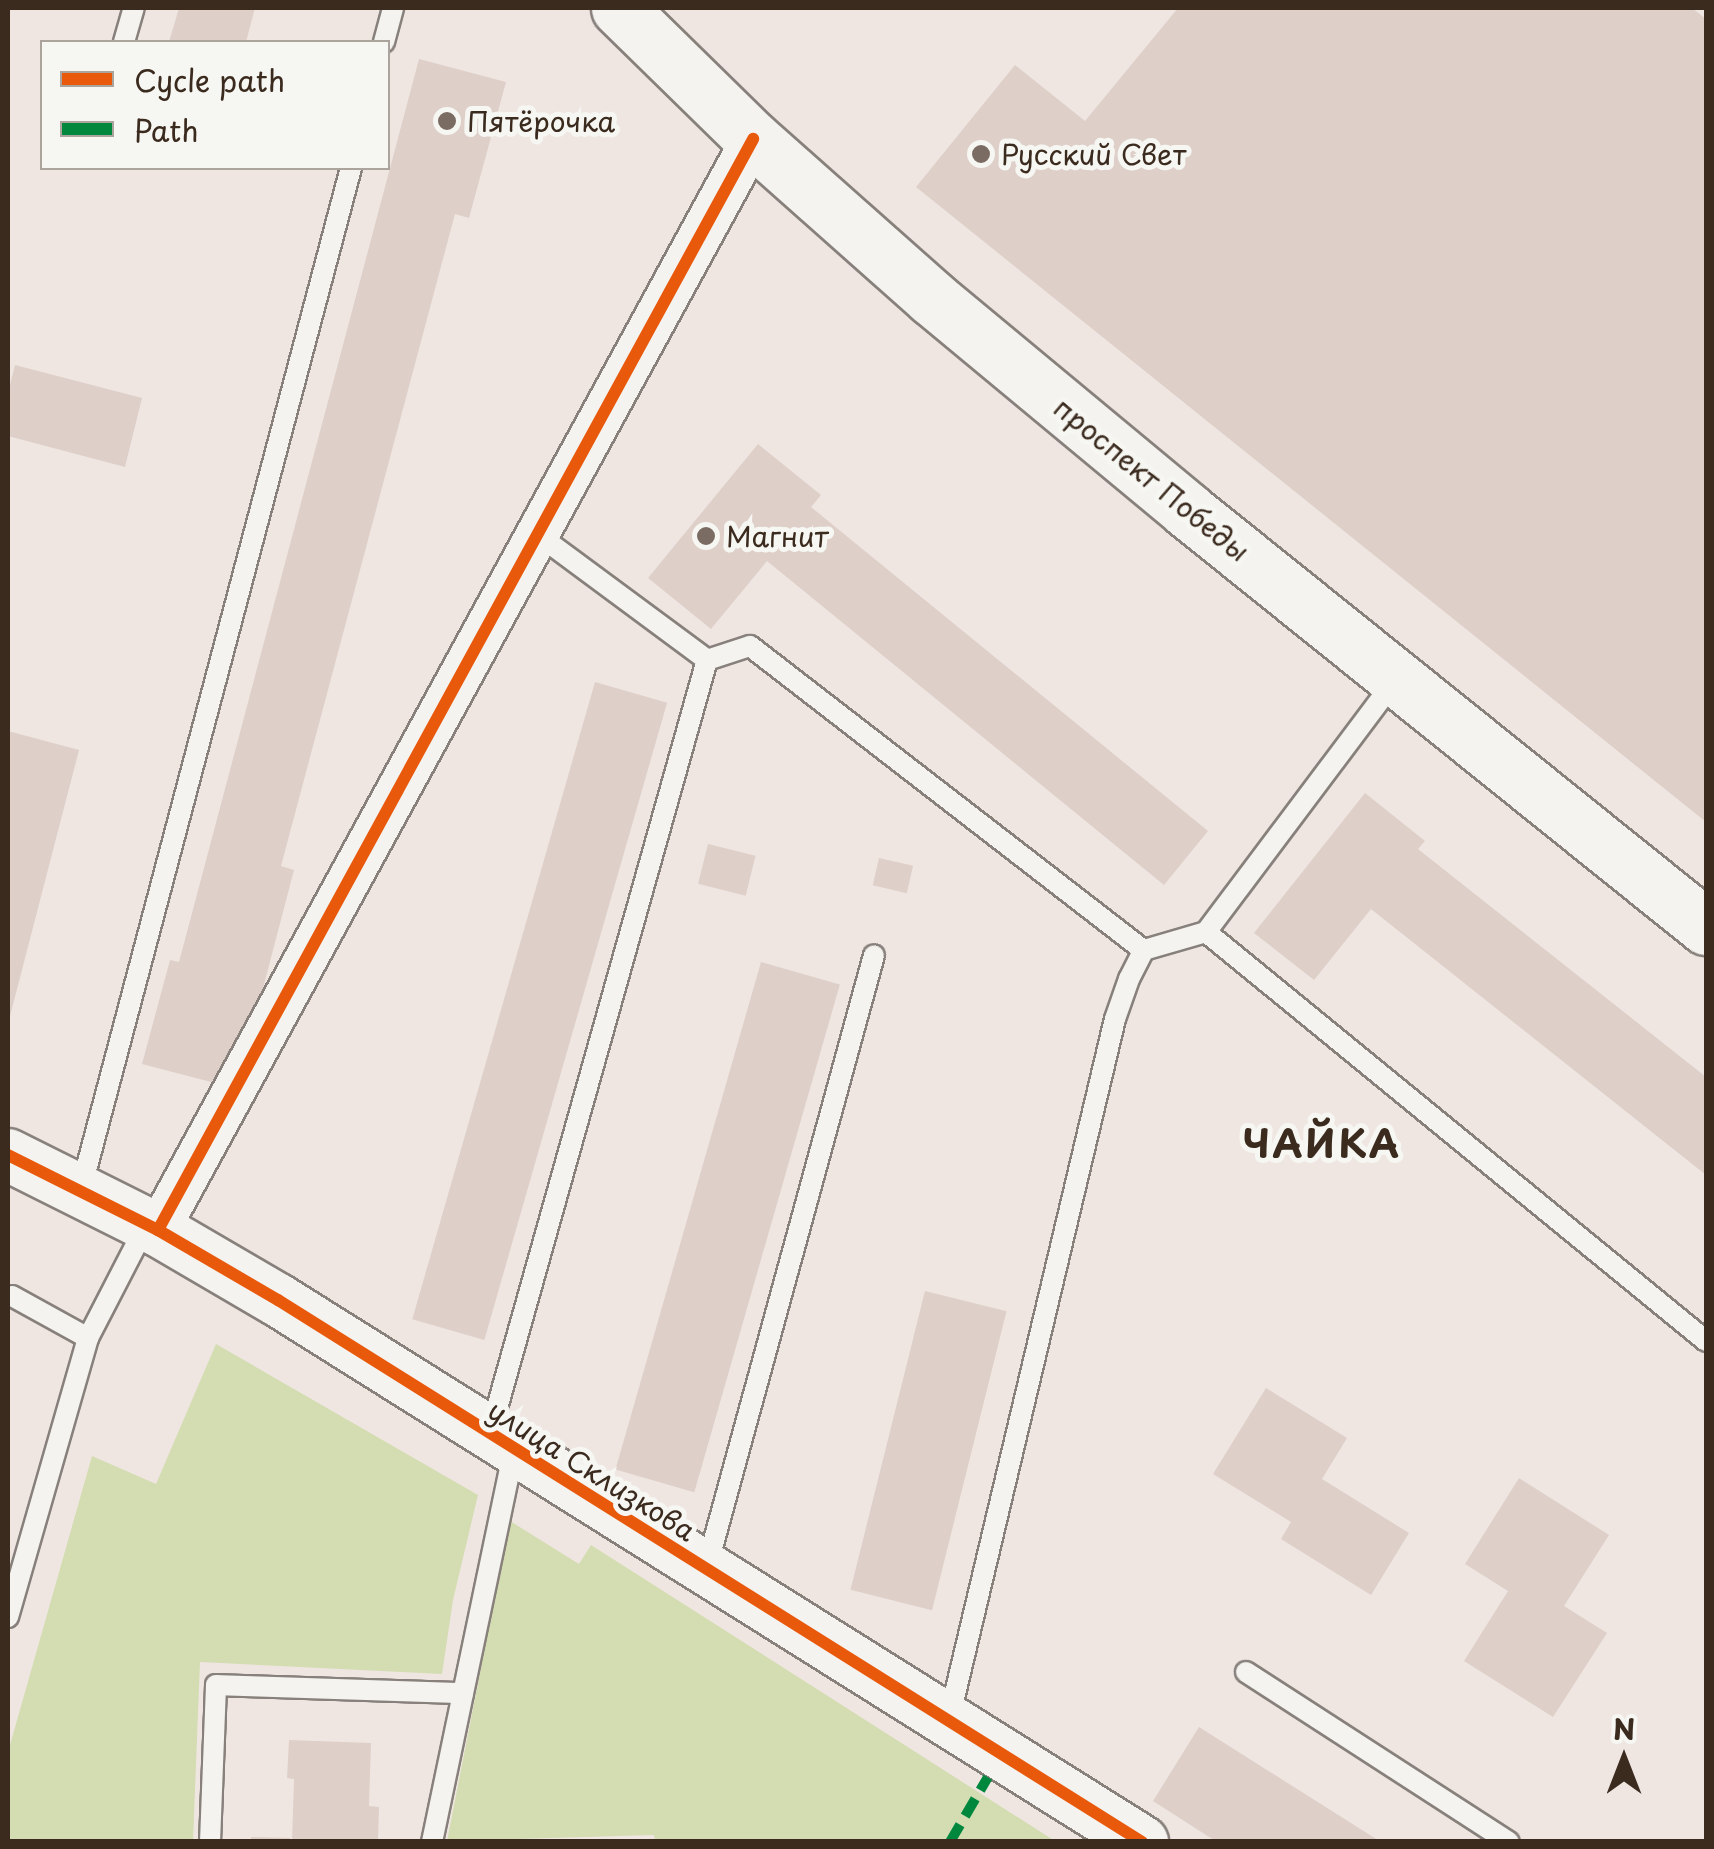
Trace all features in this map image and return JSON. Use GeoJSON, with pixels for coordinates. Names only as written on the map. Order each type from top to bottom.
{"type":"FeatureCollection","features":[{"type":"Feature","properties":{"kind":"main road","name":"проспект Победы"},"geometry":{"type":"LineString","coordinates":[[619,8],[753,139],[932,298],[1187,510],[1706,927]]}},
{"type":"Feature","properties":{"kind":"street"},"geometry":{"type":"LineString","coordinates":[[158,1230],[753,139]]}},
{"type":"Feature","properties":{"kind":"street","name":"улица Склизкова"},"geometry":{"type":"LineString","coordinates":[[8,1155],[158,1230],[1142,1842]]}},
{"type":"Feature","properties":{"kind":"lane"},"geometry":{"type":"LineString","coordinates":[[125,40],[134,8]]}},
{"type":"Feature","properties":{"kind":"lane"},"geometry":{"type":"LineString","coordinates":[[385,40],[393,8]]}},
{"type":"Feature","properties":{"kind":"lane"},"geometry":{"type":"LineString","coordinates":[[80,1189],[350,170]]}},
{"type":"Feature","properties":{"kind":"lane"},"geometry":{"type":"LineString","coordinates":[[537,534],[707,660]]}},
{"type":"Feature","properties":{"kind":"lane"},"geometry":{"type":"LineString","coordinates":[[707,660],[750,646],[1144,950]]}},
{"type":"Feature","properties":{"kind":"lane"},"geometry":{"type":"LineString","coordinates":[[432,1842],[463,1693],[502,1443],[707,660]]}},
{"type":"Feature","properties":{"kind":"lane"},"geometry":{"type":"LineString","coordinates":[[1144,950],[1206,932],[1398,677]]}},
{"type":"Feature","properties":{"kind":"lane"},"geometry":{"type":"LineString","coordinates":[[1206,932],[1706,1341]]}},
{"type":"Feature","properties":{"kind":"lane"},"geometry":{"type":"LineString","coordinates":[[948,1721],[1115,1019],[1144,950]]}},
{"type":"Feature","properties":{"kind":"lane"},"geometry":{"type":"LineString","coordinates":[[705,1570],[874,955]]}},
{"type":"Feature","properties":{"kind":"lane"},"geometry":{"type":"LineString","coordinates":[[8,1617],[88,1338],[136,1245],[158,1230]]}},
{"type":"Feature","properties":{"kind":"lane"},"geometry":{"type":"LineString","coordinates":[[9,1300],[88,1338]]}},
{"type":"Feature","properties":{"kind":"lane"},"geometry":{"type":"LineString","coordinates":[[1246,1672],[1509,1842]]}},
{"type":"Feature","properties":{"kind":"lane"},"geometry":{"type":"LineString","coordinates":[[210,1842],[216,1685],[463,1693]]}},
{"type":"Feature","properties":{"kind":"green space"},"geometry":{"type":"Polygon","coordinates":[[[216,1344],[478,1495],[453,1600],[442,1674],[200,1662],[193,1841],[8,1841],[8,1752],[92,1456],[156,1484],[216,1344]]]}},
{"type":"Feature","properties":{"kind":"green space"},"geometry":{"type":"Polygon","coordinates":[[[510,1521],[579,1564],[591,1545],[1055,1841],[655,1842],[654,1835],[447,1841],[510,1521]]]}},
{"type":"Feature","properties":{"kind":"building"},"geometry":{"type":"Polygon","coordinates":[[[179,8],[255,8],[247,40],[170,40],[179,8]]]}},
{"type":"Feature","properties":{"kind":"building"},"geometry":{"type":"Polygon","coordinates":[[[1178,8],[1692,8],[1706,19],[1706,822],[916,187],[1015,65],[1085,121],[1178,8]]]}},
{"type":"Feature","properties":{"kind":"building"},"geometry":{"type":"Polygon","coordinates":[[[419,59],[506,82],[469,218],[455,214],[281,866],[294,870],[249,1042],[211,1082],[142,1064],[170,960],[179,962],[419,59]]]}},
{"type":"Feature","properties":{"kind":"building"},"geometry":{"type":"Polygon","coordinates":[[[15,365],[142,398],[125,467],[8,436],[8,393],[15,365]]]}},
{"type":"Feature","properties":{"kind":"building"},"geometry":{"type":"Polygon","coordinates":[[[758,444],[821,495],[811,507],[1208,831],[1164,885],[767,561],[711,629],[648,578],[758,444]]]}},
{"type":"Feature","properties":{"kind":"building"},"geometry":{"type":"Polygon","coordinates":[[[595,682],[667,703],[484,1340],[412,1319],[595,682]]]}},
{"type":"Feature","properties":{"kind":"building"},"geometry":{"type":"Polygon","coordinates":[[[8,731],[79,750],[9,1020],[8,1019],[8,731]]]}},
{"type":"Feature","properties":{"kind":"building"},"geometry":{"type":"Polygon","coordinates":[[[1365,793],[1425,841],[1418,849],[1706,1077],[1706,1175],[1371,909],[1314,980],[1254,933],[1365,793]]]}},
{"type":"Feature","properties":{"kind":"building"},"geometry":{"type":"Polygon","coordinates":[[[708,844],[756,856],[746,896],[698,884],[708,844]]]}},
{"type":"Feature","properties":{"kind":"building"},"geometry":{"type":"Polygon","coordinates":[[[879,858],[913,866],[907,893],[873,885],[879,858]]]}},
{"type":"Feature","properties":{"kind":"building"},"geometry":{"type":"Polygon","coordinates":[[[761,962],[840,985],[694,1492],[615,1470],[761,962]]]}},
{"type":"Feature","properties":{"kind":"building"},"geometry":{"type":"Polygon","coordinates":[[[925,1291],[1007,1311],[932,1610],[850,1590],[925,1291]]]}},
{"type":"Feature","properties":{"kind":"building"},"geometry":{"type":"Polygon","coordinates":[[[1266,1388],[1347,1438],[1322,1479],[1409,1533],[1371,1595],[1281,1539],[1291,1522],[1213,1474],[1266,1388]]]}},
{"type":"Feature","properties":{"kind":"building"},"geometry":{"type":"Polygon","coordinates":[[[1519,1478],[1609,1535],[1564,1606],[1607,1633],[1553,1717],[1464,1661],[1508,1591],[1465,1564],[1519,1478]]]}},
{"type":"Feature","properties":{"kind":"building"},"geometry":{"type":"Polygon","coordinates":[[[1199,1727],[1381,1842],[1217,1842],[1153,1801],[1199,1727]]]}},
{"type":"Feature","properties":{"kind":"building"},"geometry":{"type":"Polygon","coordinates":[[[289,1740],[371,1743],[369,1806],[379,1807],[378,1842],[292,1842],[294,1779],[287,1778],[289,1740]]]}},
{"type":"Feature","properties":{"kind":"building"},"geometry":{"type":"Polygon","coordinates":[[[251,1837],[290,1838],[290,1842],[251,1842],[251,1837]]]}},
{"type":"Feature","properties":{"kind":"marked path"},"geometry":{"type":"LineString","coordinates":[[950,1842],[988,1777]]}},
{"type":"Feature","properties":{"kind":"cycle path"},"geometry":{"type":"LineString","coordinates":[[158,1230],[753,139]]}},
{"type":"Feature","properties":{"kind":"cycle path"},"geometry":{"type":"LineString","coordinates":[[8,1155],[158,1230],[278,1300],[1142,1842]]}},
{"type":"Feature","properties":{"kind":"place","name":"Пятёрочка"},"geometry":{"type":"Point","coordinates":[447,121]}},
{"type":"Feature","properties":{"kind":"place","name":"Русский Свет"},"geometry":{"type":"Point","coordinates":[981,154]}},
{"type":"Feature","properties":{"kind":"place","name":"Магнит"},"geometry":{"type":"Point","coordinates":[706,536]}},
{"type":"Feature","properties":{"kind":"district","name":"ЧАЙКА"},"geometry":{"type":"Point","coordinates":[1322,1143]}}]}
